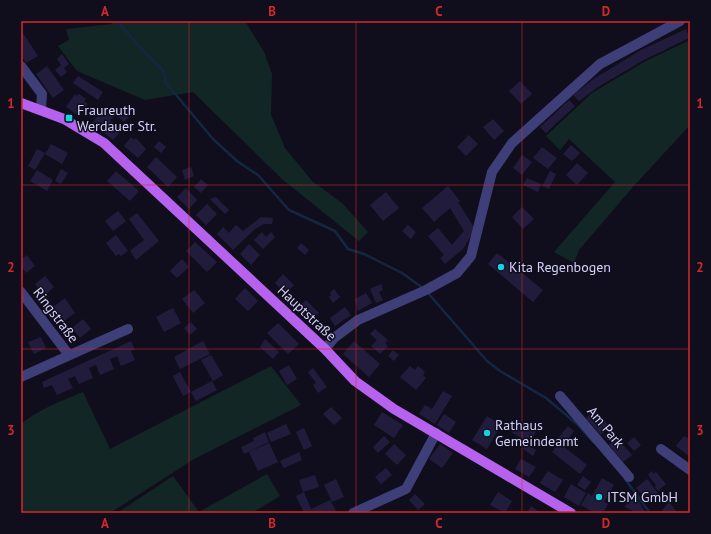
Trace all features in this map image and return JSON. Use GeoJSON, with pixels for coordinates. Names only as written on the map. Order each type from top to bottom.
{"type":"FeatureCollection","features":[{"type":"Feature","properties":{"kind":"main road","name":"Hauptstraße"},"geometry":{"type":"LineString","coordinates":[[21,103],[42,109],[64,118],[104,143],[325,349],[355,381],[394,409],[571,513]]}},
{"type":"Feature","properties":{"kind":"street"},"geometry":{"type":"LineString","coordinates":[[325,349],[334,338],[358,320],[426,290],[457,273],[471,256],[492,172],[512,143],[600,64],[680,21]]}},
{"type":"Feature","properties":{"kind":"street"},"geometry":{"type":"LineString","coordinates":[[21,66],[42,94],[42,109]]}},
{"type":"Feature","properties":{"kind":"street","name":"Ringstraße"},"geometry":{"type":"LineString","coordinates":[[21,292],[69,355]]}},
{"type":"Feature","properties":{"kind":"street","name":"Ringstraße"},"geometry":{"type":"LineString","coordinates":[[21,376],[128,330]]}},
{"type":"Feature","properties":{"kind":"street","name":"Am Park"},"geometry":{"type":"LineString","coordinates":[[560,396],[629,477]]}},
{"type":"Feature","properties":{"kind":"street"},"geometry":{"type":"LineString","coordinates":[[353,513],[406,489],[436,433]]}},
{"type":"Feature","properties":{"kind":"street"},"geometry":{"type":"LineString","coordinates":[[661,449],[690,470]]}},
{"type":"Feature","properties":{"kind":"green space"},"geometry":{"type":"Polygon","coordinates":[[[110,21],[245,21],[264,52],[272,74],[271,115],[285,148],[312,181],[342,203],[368,232],[359,241],[282,179],[193,92],[145,100],[77,71],[58,46],[69,40],[66,29],[112,24],[110,21]]]}},
{"type":"Feature","properties":{"kind":"green space"},"geometry":{"type":"Polygon","coordinates":[[[690,40],[690,125],[632,188],[579,250],[574,263],[554,252],[615,182],[569,139],[560,150],[546,136],[592,93],[646,61],[690,40]]]}},
{"type":"Feature","properties":{"kind":"green space"},"geometry":{"type":"Polygon","coordinates":[[[271,366],[301,405],[194,459],[110,513],[21,513],[21,424],[35,414],[83,392],[110,449],[271,366]]]}},
{"type":"Feature","properties":{"kind":"green space"},"geometry":{"type":"Polygon","coordinates":[[[267,474],[280,496],[252,513],[117,513],[173,476],[199,512],[267,474]]]}},
{"type":"Feature","properties":{"kind":"building"},"geometry":{"type":"Polygon","coordinates":[[[686,29],[689,38],[644,60],[598,87],[579,101],[573,95],[595,78],[641,50],[686,29]]]}},
{"type":"Feature","properties":{"kind":"building"},"geometry":{"type":"Polygon","coordinates":[[[21,30],[38,56],[26,63],[21,55],[21,30]]]}},
{"type":"Feature","properties":{"kind":"building"},"geometry":{"type":"Polygon","coordinates":[[[62,54],[69,64],[64,68],[67,72],[61,77],[55,70],[61,65],[57,59],[62,54]]]}},
{"type":"Feature","properties":{"kind":"building"},"geometry":{"type":"Polygon","coordinates":[[[47,66],[64,90],[53,98],[36,74],[47,66]]]}},
{"type":"Feature","properties":{"kind":"building"},"geometry":{"type":"Polygon","coordinates":[[[78,76],[103,92],[98,100],[73,83],[78,76]]]}},
{"type":"Feature","properties":{"kind":"building"},"geometry":{"type":"Polygon","coordinates":[[[520,81],[532,94],[521,104],[509,91],[520,81]]]}},
{"type":"Feature","properties":{"kind":"building"},"geometry":{"type":"Polygon","coordinates":[[[75,94],[77,96],[79,94],[86,99],[84,101],[88,104],[79,116],[66,107],[75,94]]]}},
{"type":"Feature","properties":{"kind":"building"},"geometry":{"type":"Polygon","coordinates":[[[569,100],[575,106],[546,133],[540,127],[569,100]]]}},
{"type":"Feature","properties":{"kind":"building"},"geometry":{"type":"Polygon","coordinates":[[[115,106],[129,117],[124,122],[116,115],[110,120],[122,130],[113,140],[92,123],[104,109],[108,112],[115,106]]]}},
{"type":"Feature","properties":{"kind":"building"},"geometry":{"type":"Polygon","coordinates":[[[493,119],[504,131],[494,140],[483,127],[493,119]]]}},
{"type":"Feature","properties":{"kind":"building"},"geometry":{"type":"Polygon","coordinates":[[[469,135],[478,144],[466,156],[457,147],[469,135]]]}},
{"type":"Feature","properties":{"kind":"building"},"geometry":{"type":"Polygon","coordinates":[[[131,137],[134,140],[136,138],[146,149],[138,158],[124,146],[131,137]]]}},
{"type":"Feature","properties":{"kind":"building"},"geometry":{"type":"Polygon","coordinates":[[[159,141],[166,147],[161,153],[154,147],[159,141]]]}},
{"type":"Feature","properties":{"kind":"building"},"geometry":{"type":"Polygon","coordinates":[[[51,144],[68,153],[62,164],[45,154],[51,144]]]}},
{"type":"Feature","properties":{"kind":"building"},"geometry":{"type":"Polygon","coordinates":[[[571,145],[580,153],[572,161],[563,154],[571,145]]]}},
{"type":"Feature","properties":{"kind":"building"},"geometry":{"type":"Polygon","coordinates":[[[542,147],[557,158],[548,169],[533,158],[542,147]]]}},
{"type":"Feature","properties":{"kind":"building"},"geometry":{"type":"Polygon","coordinates":[[[37,149],[45,153],[35,170],[28,166],[37,149]]]}},
{"type":"Feature","properties":{"kind":"building"},"geometry":{"type":"Polygon","coordinates":[[[522,155],[532,162],[522,175],[513,168],[522,155]]]}},
{"type":"Feature","properties":{"kind":"building"},"geometry":{"type":"Polygon","coordinates":[[[156,157],[177,177],[168,187],[147,167],[156,157]]]}},
{"type":"Feature","properties":{"kind":"building"},"geometry":{"type":"Polygon","coordinates":[[[577,163],[588,173],[577,185],[566,175],[577,163]]]}},
{"type":"Feature","properties":{"kind":"building"},"geometry":{"type":"Polygon","coordinates":[[[191,167],[194,176],[185,180],[182,170],[191,167]]]}},
{"type":"Feature","properties":{"kind":"building"},"geometry":{"type":"Polygon","coordinates":[[[61,169],[68,173],[61,184],[55,181],[61,169]]]}},
{"type":"Feature","properties":{"kind":"building"},"geometry":{"type":"Polygon","coordinates":[[[37,170],[53,180],[47,191],[30,181],[37,170]]]}},
{"type":"Feature","properties":{"kind":"building"},"geometry":{"type":"Polygon","coordinates":[[[116,171],[139,191],[130,201],[107,181],[116,171]]]}},
{"type":"Feature","properties":{"kind":"building"},"geometry":{"type":"Polygon","coordinates":[[[550,171],[556,174],[549,189],[542,186],[550,171]]]}},
{"type":"Feature","properties":{"kind":"building"},"geometry":{"type":"Polygon","coordinates":[[[527,178],[541,184],[538,192],[523,185],[527,178]]]}},
{"type":"Feature","properties":{"kind":"building"},"geometry":{"type":"Polygon","coordinates":[[[201,179],[208,185],[201,193],[194,187],[201,179]]]}},
{"type":"Feature","properties":{"kind":"building"},"geometry":{"type":"Polygon","coordinates":[[[448,186],[460,201],[458,202],[475,229],[463,249],[445,264],[440,258],[444,255],[428,236],[438,228],[452,245],[464,231],[450,208],[434,222],[422,208],[448,186]]]}},
{"type":"Feature","properties":{"kind":"building"},"geometry":{"type":"Polygon","coordinates":[[[186,188],[197,200],[189,209],[177,197],[186,188]]]}},
{"type":"Feature","properties":{"kind":"building"},"geometry":{"type":"Polygon","coordinates":[[[386,192],[399,208],[383,221],[370,205],[386,192]]]}},
{"type":"Feature","properties":{"kind":"building"},"geometry":{"type":"Polygon","coordinates":[[[216,197],[229,210],[225,214],[210,199],[216,197]]]}},
{"type":"Feature","properties":{"kind":"building"},"geometry":{"type":"Polygon","coordinates":[[[207,204],[217,214],[206,225],[196,215],[207,204]]]}},
{"type":"Feature","properties":{"kind":"building"},"geometry":{"type":"Polygon","coordinates":[[[522,207],[534,219],[523,229],[512,217],[522,207]]]}},
{"type":"Feature","properties":{"kind":"building"},"geometry":{"type":"Polygon","coordinates":[[[118,211],[126,221],[113,231],[105,221],[118,211]]]}},
{"type":"Feature","properties":{"kind":"building"},"geometry":{"type":"Polygon","coordinates":[[[137,213],[159,241],[136,260],[130,251],[144,240],[129,219],[137,213]]]}},
{"type":"Feature","properties":{"kind":"building"},"geometry":{"type":"Polygon","coordinates":[[[261,217],[273,218],[272,224],[264,224],[255,229],[233,250],[217,234],[223,227],[229,233],[236,225],[243,231],[261,217]]]}},
{"type":"Feature","properties":{"kind":"building"},"geometry":{"type":"Polygon","coordinates":[[[408,225],[416,232],[411,239],[402,231],[408,225]]]}},
{"type":"Feature","properties":{"kind":"building"},"geometry":{"type":"Polygon","coordinates":[[[262,232],[266,237],[271,232],[275,237],[263,249],[254,240],[262,232]]]}},
{"type":"Feature","properties":{"kind":"building"},"geometry":{"type":"Polygon","coordinates":[[[116,235],[128,251],[121,256],[119,254],[116,256],[106,243],[116,235]]]}},
{"type":"Feature","properties":{"kind":"building"},"geometry":{"type":"Polygon","coordinates":[[[195,242],[217,262],[207,272],[186,251],[195,242]]]}},
{"type":"Feature","properties":{"kind":"building"},"geometry":{"type":"Polygon","coordinates":[[[301,243],[309,250],[305,255],[297,248],[301,243]]]}},
{"type":"Feature","properties":{"kind":"building"},"geometry":{"type":"Polygon","coordinates":[[[249,244],[260,255],[251,265],[240,254],[249,244]]]}},
{"type":"Feature","properties":{"kind":"building"},"geometry":{"type":"Polygon","coordinates":[[[497,253],[543,290],[533,302],[488,264],[497,253]]]}},
{"type":"Feature","properties":{"kind":"building"},"geometry":{"type":"Polygon","coordinates":[[[27,255],[35,266],[26,273],[21,266],[21,259],[27,255]]]}},
{"type":"Feature","properties":{"kind":"building"},"geometry":{"type":"Polygon","coordinates":[[[182,259],[189,267],[177,278],[170,271],[182,259]]]}},
{"type":"Feature","properties":{"kind":"building"},"geometry":{"type":"Polygon","coordinates":[[[283,274],[294,285],[286,294],[275,283],[283,274]]]}},
{"type":"Feature","properties":{"kind":"building"},"geometry":{"type":"Polygon","coordinates":[[[45,276],[54,287],[44,296],[35,284],[45,276]]]}},
{"type":"Feature","properties":{"kind":"building"},"geometry":{"type":"Polygon","coordinates":[[[381,284],[383,290],[379,292],[383,300],[376,303],[370,289],[381,284]]]}},
{"type":"Feature","properties":{"kind":"building"},"geometry":{"type":"Polygon","coordinates":[[[245,288],[258,301],[248,311],[235,299],[245,288]]]}},
{"type":"Feature","properties":{"kind":"building"},"geometry":{"type":"Polygon","coordinates":[[[334,289],[340,297],[333,303],[329,297],[331,295],[330,293],[334,289]]]}},
{"type":"Feature","properties":{"kind":"building"},"geometry":{"type":"Polygon","coordinates":[[[194,290],[205,303],[193,313],[182,299],[194,290]]]}},
{"type":"Feature","properties":{"kind":"building"},"geometry":{"type":"Polygon","coordinates":[[[366,293],[372,303],[358,311],[355,299],[366,293]]]}},
{"type":"Feature","properties":{"kind":"building"},"geometry":{"type":"Polygon","coordinates":[[[65,298],[75,313],[64,321],[53,307],[65,298]]]}},
{"type":"Feature","properties":{"kind":"building"},"geometry":{"type":"Polygon","coordinates":[[[306,300],[319,313],[310,322],[297,309],[306,300]]]}},
{"type":"Feature","properties":{"kind":"building"},"geometry":{"type":"Polygon","coordinates":[[[345,307],[351,315],[335,326],[330,318],[345,307]]]}},
{"type":"Feature","properties":{"kind":"building"},"geometry":{"type":"Polygon","coordinates":[[[173,308],[181,323],[164,332],[156,317],[173,308]]]}},
{"type":"Feature","properties":{"kind":"building"},"geometry":{"type":"Polygon","coordinates":[[[83,319],[91,329],[80,338],[72,328],[83,319]]]}},
{"type":"Feature","properties":{"kind":"building"},"geometry":{"type":"Polygon","coordinates":[[[191,322],[197,329],[190,335],[184,328],[191,322]]]}},
{"type":"Feature","properties":{"kind":"building"},"geometry":{"type":"Polygon","coordinates":[[[278,323],[299,344],[288,354],[267,333],[278,323]]]}},
{"type":"Feature","properties":{"kind":"building"},"geometry":{"type":"Polygon","coordinates":[[[375,329],[388,340],[385,343],[388,346],[380,354],[371,346],[377,340],[370,334],[375,329]]]}},
{"type":"Feature","properties":{"kind":"building"},"geometry":{"type":"Polygon","coordinates":[[[41,337],[46,348],[34,354],[28,342],[41,337]]]}},
{"type":"Feature","properties":{"kind":"building"},"geometry":{"type":"Polygon","coordinates":[[[265,339],[279,352],[273,359],[260,347],[265,339]]]}},
{"type":"Feature","properties":{"kind":"building"},"geometry":{"type":"Polygon","coordinates":[[[131,341],[135,350],[131,351],[135,360],[121,366],[117,356],[110,359],[114,369],[100,375],[96,365],[89,368],[93,378],[79,384],[75,376],[68,379],[73,388],[57,395],[52,385],[44,388],[42,382],[131,341]]]}},
{"type":"Feature","properties":{"kind":"building"},"geometry":{"type":"Polygon","coordinates":[[[203,341],[210,354],[180,369],[174,357],[203,341]]]}},
{"type":"Feature","properties":{"kind":"building"},"geometry":{"type":"Polygon","coordinates":[[[354,341],[380,364],[369,377],[343,354],[354,341]]]}},
{"type":"Feature","properties":{"kind":"building"},"geometry":{"type":"Polygon","coordinates":[[[393,350],[399,355],[394,361],[388,356],[393,350]]]}},
{"type":"Feature","properties":{"kind":"building"},"geometry":{"type":"Polygon","coordinates":[[[211,355],[223,375],[213,381],[201,360],[211,355]]]}},
{"type":"Feature","properties":{"kind":"building"},"geometry":{"type":"Polygon","coordinates":[[[289,365],[297,379],[287,385],[279,371],[289,365]]]}},
{"type":"Feature","properties":{"kind":"building"},"geometry":{"type":"Polygon","coordinates":[[[410,366],[415,370],[418,366],[425,372],[423,375],[426,378],[416,390],[400,377],[410,366]]]}},
{"type":"Feature","properties":{"kind":"building"},"geometry":{"type":"Polygon","coordinates":[[[313,368],[327,387],[318,393],[313,385],[316,383],[308,372],[313,368]]]}},
{"type":"Feature","properties":{"kind":"building"},"geometry":{"type":"Polygon","coordinates":[[[180,372],[191,392],[183,396],[173,376],[180,372]]]}},
{"type":"Feature","properties":{"kind":"building"},"geometry":{"type":"Polygon","coordinates":[[[212,381],[217,390],[196,401],[191,392],[212,381]]]}},
{"type":"Feature","properties":{"kind":"building"},"geometry":{"type":"Polygon","coordinates":[[[443,391],[452,396],[435,424],[419,414],[425,405],[432,409],[443,391]]]}},
{"type":"Feature","properties":{"kind":"building"},"geometry":{"type":"Polygon","coordinates":[[[331,407],[342,418],[334,425],[323,414],[331,407]]]}},
{"type":"Feature","properties":{"kind":"building"},"geometry":{"type":"Polygon","coordinates":[[[595,410],[610,427],[601,435],[586,418],[595,410]]]}},
{"type":"Feature","properties":{"kind":"building"},"geometry":{"type":"Polygon","coordinates":[[[382,412],[403,425],[394,438],[374,425],[382,412]]]}},
{"type":"Feature","properties":{"kind":"building"},"geometry":{"type":"Polygon","coordinates":[[[444,414],[456,422],[449,433],[437,425],[444,414]]]}},
{"type":"Feature","properties":{"kind":"building","name":"Rathaus Gemeindeamt"},"geometry":{"type":"Polygon","coordinates":[[[487,416],[501,425],[487,449],[472,440],[487,416]]]}},
{"type":"Feature","properties":{"kind":"building"},"geometry":{"type":"Polygon","coordinates":[[[518,420],[536,431],[530,443],[511,432],[518,420]]]}},
{"type":"Feature","properties":{"kind":"building"},"geometry":{"type":"Polygon","coordinates":[[[286,424],[291,434],[271,442],[267,433],[286,424]]]}},
{"type":"Feature","properties":{"kind":"building"},"geometry":{"type":"Polygon","coordinates":[[[568,426],[574,431],[563,446],[587,465],[580,474],[552,452],[558,444],[555,442],[568,426]]]}},
{"type":"Feature","properties":{"kind":"building"},"geometry":{"type":"Polygon","coordinates":[[[304,428],[312,446],[304,450],[296,432],[304,428]]]}},
{"type":"Feature","properties":{"kind":"building"},"geometry":{"type":"Polygon","coordinates":[[[612,429],[616,433],[608,440],[604,436],[612,429]]]}},
{"type":"Feature","properties":{"kind":"building"},"geometry":{"type":"Polygon","coordinates":[[[265,432],[269,442],[244,454],[241,447],[254,441],[253,438],[265,432]]]}},
{"type":"Feature","properties":{"kind":"building"},"geometry":{"type":"Polygon","coordinates":[[[690,434],[690,457],[676,446],[684,436],[687,438],[690,434]]]}},
{"type":"Feature","properties":{"kind":"building"},"geometry":{"type":"Polygon","coordinates":[[[384,436],[390,442],[378,453],[373,447],[384,436]]]}},
{"type":"Feature","properties":{"kind":"building"},"geometry":{"type":"Polygon","coordinates":[[[634,437],[641,445],[634,451],[627,443],[634,437]]]}},
{"type":"Feature","properties":{"kind":"building"},"geometry":{"type":"Polygon","coordinates":[[[617,438],[632,455],[623,462],[609,445],[617,438]]]}},
{"type":"Feature","properties":{"kind":"building"},"geometry":{"type":"Polygon","coordinates":[[[269,443],[278,462],[258,471],[249,452],[269,443]]]}},
{"type":"Feature","properties":{"kind":"building"},"geometry":{"type":"Polygon","coordinates":[[[394,444],[406,455],[397,465],[385,454],[394,444]]]}},
{"type":"Feature","properties":{"kind":"building"},"geometry":{"type":"Polygon","coordinates":[[[440,444],[453,453],[442,468],[429,459],[440,444]]]}},
{"type":"Feature","properties":{"kind":"building"},"geometry":{"type":"Polygon","coordinates":[[[526,444],[536,450],[533,456],[523,449],[526,444]]]}},
{"type":"Feature","properties":{"kind":"building"},"geometry":{"type":"Polygon","coordinates":[[[299,452],[302,460],[284,468],[280,461],[299,452]]]}},
{"type":"Feature","properties":{"kind":"building"},"geometry":{"type":"Polygon","coordinates":[[[521,459],[536,467],[529,477],[515,469],[521,459]]]}},
{"type":"Feature","properties":{"kind":"building"},"geometry":{"type":"Polygon","coordinates":[[[386,468],[392,475],[381,484],[375,477],[386,468]]]}},
{"type":"Feature","properties":{"kind":"building"},"geometry":{"type":"Polygon","coordinates":[[[548,471],[563,480],[555,492],[540,483],[548,471]]]}},
{"type":"Feature","properties":{"kind":"building"},"geometry":{"type":"Polygon","coordinates":[[[651,471],[654,474],[656,472],[666,484],[658,491],[655,487],[656,485],[648,475],[651,471]]]}},
{"type":"Feature","properties":{"kind":"building"},"geometry":{"type":"Polygon","coordinates":[[[315,475],[319,487],[303,492],[299,480],[315,475]]]}},
{"type":"Feature","properties":{"kind":"building"},"geometry":{"type":"Polygon","coordinates":[[[583,476],[591,482],[585,490],[577,485],[583,476]]]}},
{"type":"Feature","properties":{"kind":"building"},"geometry":{"type":"Polygon","coordinates":[[[602,478],[614,485],[604,502],[608,504],[603,513],[594,513],[581,505],[588,493],[592,496],[602,478]]]}},
{"type":"Feature","properties":{"kind":"building"},"geometry":{"type":"Polygon","coordinates":[[[336,479],[344,497],[332,502],[324,485],[336,479]]]}},
{"type":"Feature","properties":{"kind":"building"},"geometry":{"type":"Polygon","coordinates":[[[647,479],[658,493],[647,501],[636,488],[647,479]]]}},
{"type":"Feature","properties":{"kind":"building"},"geometry":{"type":"Polygon","coordinates":[[[571,484],[586,493],[579,506],[564,497],[571,484]]]}},
{"type":"Feature","properties":{"kind":"building"},"geometry":{"type":"Polygon","coordinates":[[[304,492],[311,509],[330,500],[336,511],[332,513],[304,513],[296,496],[304,492]]]}},
{"type":"Feature","properties":{"kind":"building"},"geometry":{"type":"Polygon","coordinates":[[[498,492],[512,501],[505,513],[490,505],[498,492]]]}},
{"type":"Feature","properties":{"kind":"building"},"geometry":{"type":"Polygon","coordinates":[[[415,494],[425,504],[418,510],[409,500],[415,494]]]}},
{"type":"Feature","properties":{"kind":"building"},"geometry":{"type":"Polygon","coordinates":[[[631,496],[638,500],[646,513],[631,513],[633,511],[625,507],[631,496]]]}},
{"type":"Feature","properties":{"kind":"building"},"geometry":{"type":"Polygon","coordinates":[[[669,502],[676,511],[673,513],[660,513],[669,502]]]}},
{"type":"Feature","properties":{"kind":"building"},"geometry":{"type":"Polygon","coordinates":[[[531,506],[541,513],[527,513],[531,506]]]}},
{"type":"Feature","properties":{"kind":"waterway"},"geometry":{"type":"LineString","coordinates":[[117,21],[149,57],[163,70],[166,83],[213,139],[237,161],[258,175],[289,210],[335,231],[348,249],[364,254],[402,273],[423,288]]}},
{"type":"Feature","properties":{"kind":"waterway"},"geometry":{"type":"LineString","coordinates":[[428,293],[487,361],[500,371],[546,398],[577,424],[593,442]]}},
{"type":"Feature","properties":{"kind":"waterway"},"geometry":{"type":"LineString","coordinates":[[625,479],[650,513]]}},
{"type":"Feature","properties":{"kind":"place","name":"Fraureuth Werdauer Str."},"geometry":{"type":"Point","coordinates":[69,118]}},
{"type":"Feature","properties":{"kind":"place","name":"Kita Regenbogen"},"geometry":{"type":"Point","coordinates":[501,267]}},
{"type":"Feature","properties":{"kind":"place","name":"Rathaus Gemeindeamt"},"geometry":{"type":"Point","coordinates":[487,433]}},
{"type":"Feature","properties":{"kind":"place","name":"ITSM GmbH"},"geometry":{"type":"Point","coordinates":[599,497]}}]}
